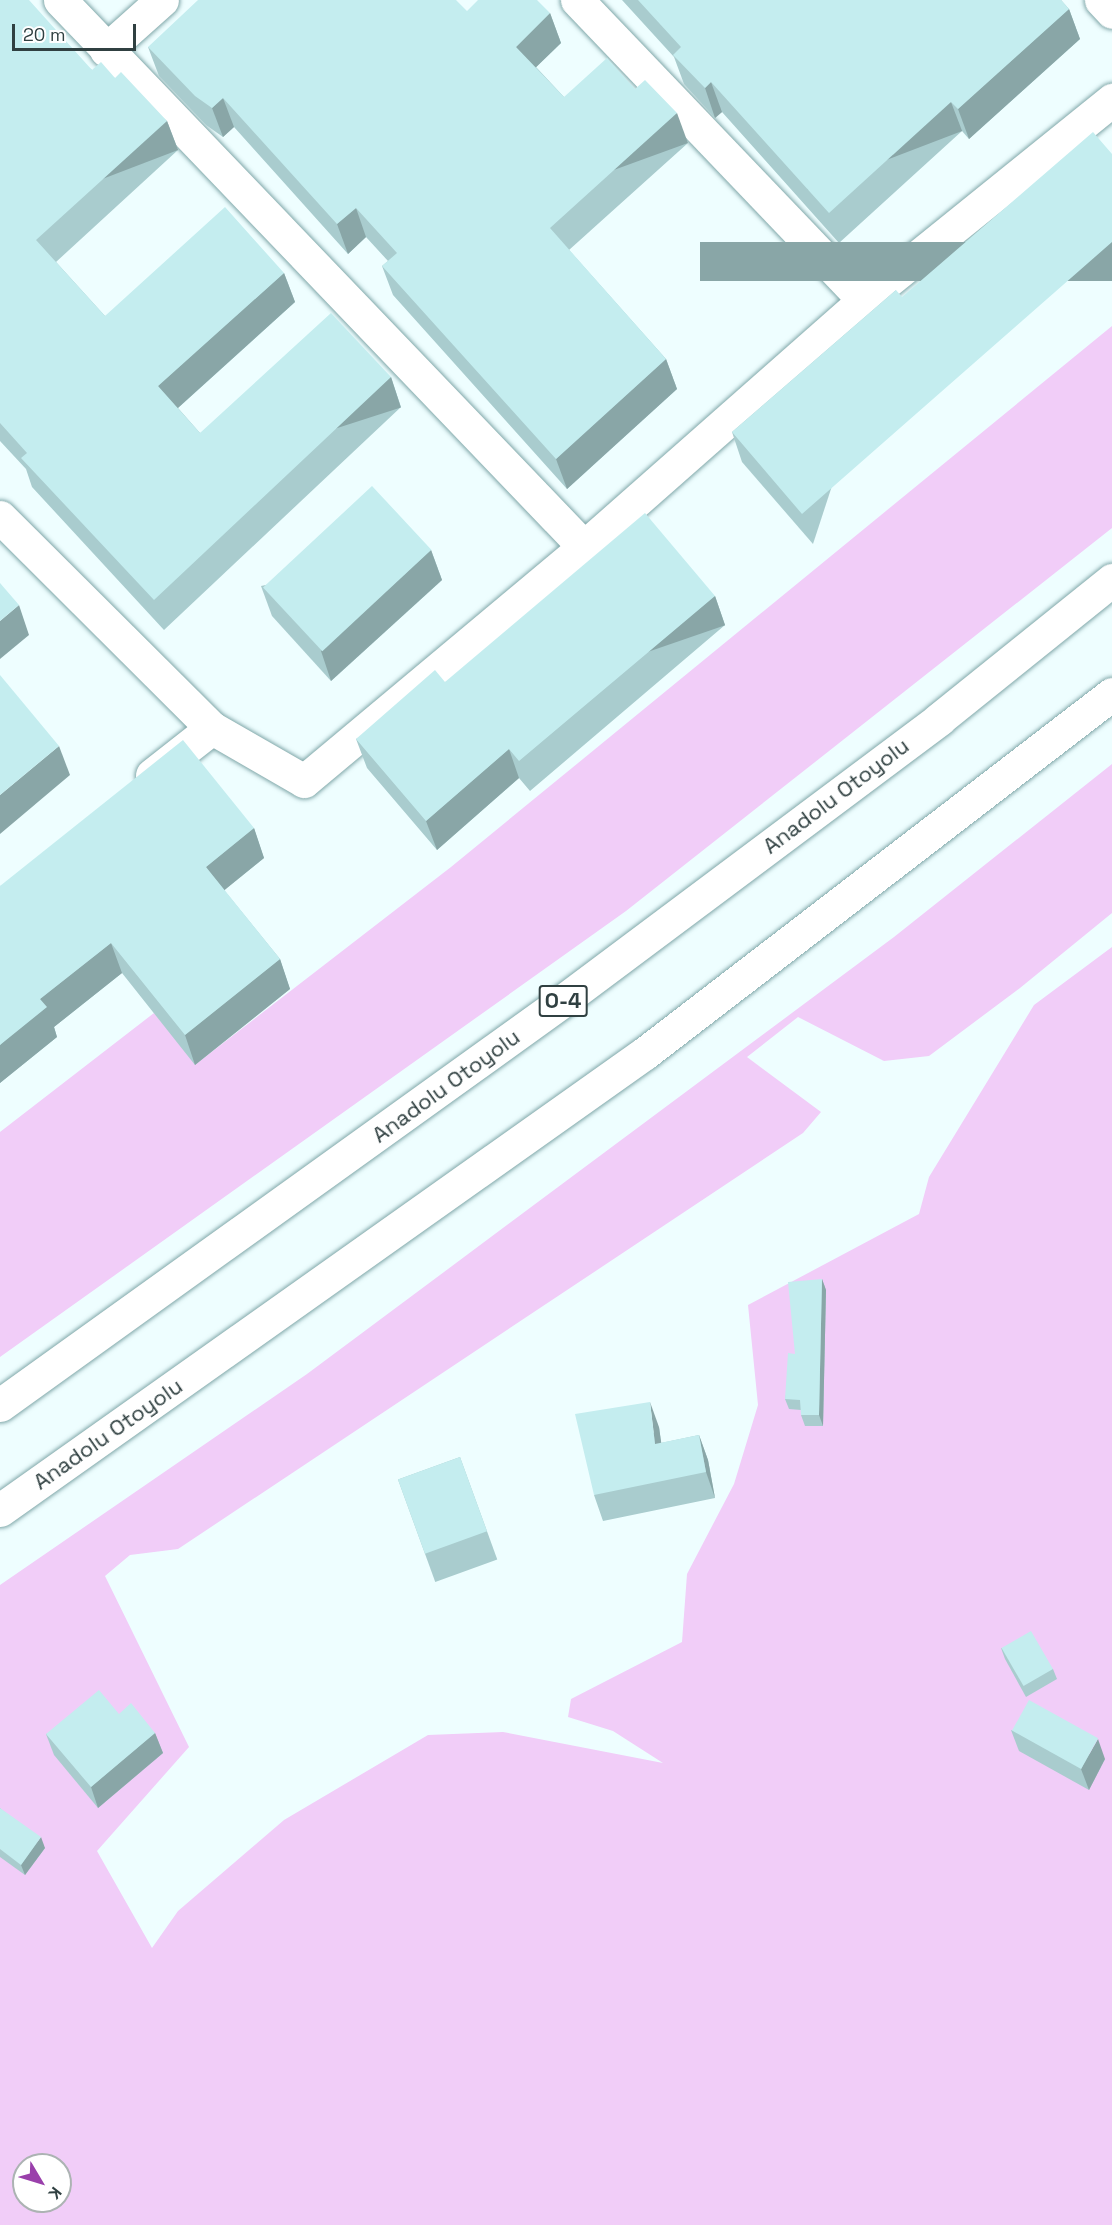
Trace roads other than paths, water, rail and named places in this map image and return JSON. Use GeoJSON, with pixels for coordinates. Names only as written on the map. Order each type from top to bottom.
{"type":"FeatureCollection","features":[{"type":"Feature","properties":{"kind":"main road"},"geometry":{"type":"LineString","coordinates":[[60,0],[584,547]]}},
{"type":"Feature","properties":{"kind":"main road"},"geometry":{"type":"LineString","coordinates":[[106,50],[162,0]]}},
{"type":"Feature","properties":{"kind":"main road"},"geometry":{"type":"LineString","coordinates":[[577,0],[864,300]]}},
{"type":"Feature","properties":{"kind":"main road"},"geometry":{"type":"LineString","coordinates":[[1101,0],[1112,12]]}},
{"type":"Feature","properties":{"kind":"main road"},"geometry":{"type":"LineString","coordinates":[[0,517],[212,728],[304,781],[584,547],[864,300],[1112,100]]}},
{"type":"Feature","properties":{"kind":"main road","name":"Anadolu Otoyolu"},"geometry":{"type":"LineString","coordinates":[[0,1405],[564,1000],[939,719],[1112,580]]}},
{"type":"Feature","properties":{"kind":"main road","name":"Anadolu Otoyolu"},"geometry":{"type":"LineString","coordinates":[[0,1510],[645,1053],[1112,694]]}},
{"type":"Feature","properties":{"kind":"main road"},"geometry":{"type":"LineString","coordinates":[[129,792],[212,728]]}}]}
